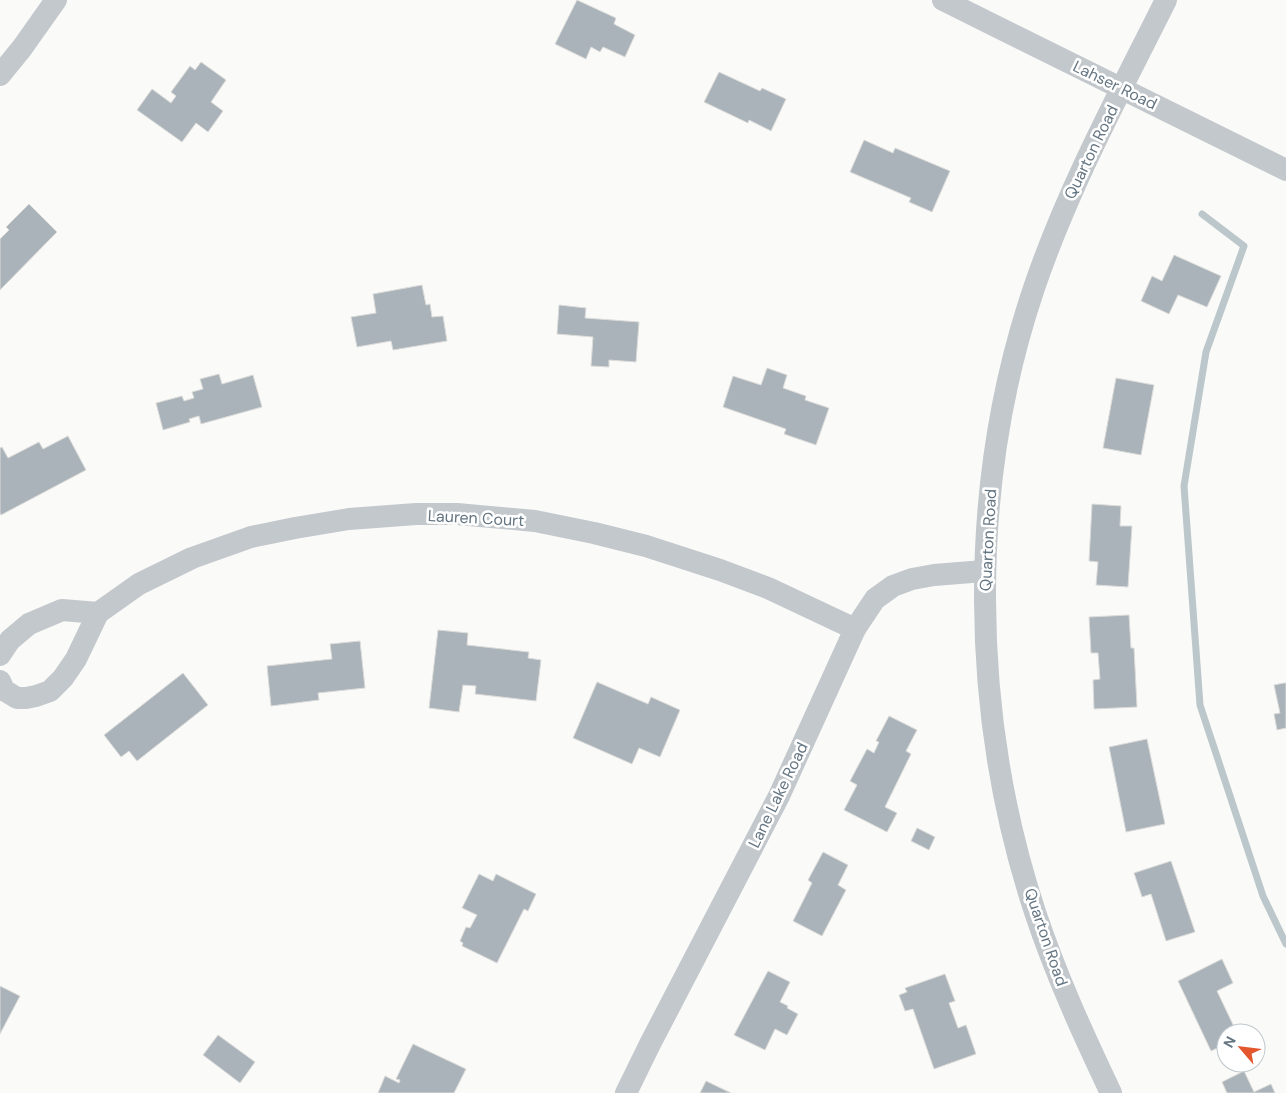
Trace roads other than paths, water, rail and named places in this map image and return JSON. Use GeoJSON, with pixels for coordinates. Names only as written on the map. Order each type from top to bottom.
{"type":"FeatureCollection","features":[{"type":"Feature","properties":{"kind":"street"},"geometry":{"type":"LineString","coordinates":[[0,75],[56,0]]}},
{"type":"Feature","properties":{"kind":"street","name":"Lahser Road"},"geometry":{"type":"LineString","coordinates":[[943,0],[1286,170]]}},
{"type":"Feature","properties":{"kind":"street","name":"Quarton Road"},"geometry":{"type":"LineString","coordinates":[[1111,1093],[1072,1009],[1034,910],[1006,802],[994,731],[988,675],[984,571],[991,477],[998,433],[1025,315],[1058,223],[1079,176],[1166,0]]}},
{"type":"Feature","properties":{"kind":"street","name":"Lauren Court"},"geometry":{"type":"LineString","coordinates":[[0,681],[4,690],[17,698],[36,696],[50,691],[63,678],[76,659],[98,613],[139,584],[192,558],[251,538],[349,519],[416,514],[457,514],[536,521],[646,546],[768,588],[855,628]]}},
{"type":"Feature","properties":{"kind":"street","name":"Lane Lake Road"},"geometry":{"type":"LineString","coordinates":[[626,1093],[654,1035],[779,796],[855,628],[875,599],[893,586],[912,579],[934,575],[984,571]]}},
{"type":"Feature","properties":{"kind":"street"},"geometry":{"type":"LineString","coordinates":[[0,655],[10,640],[29,624],[62,610],[98,613]]}},
{"type":"Feature","properties":{"kind":"waterway"},"geometry":{"type":"LineString","coordinates":[[1202,214],[1244,246],[1206,352],[1184,486],[1200,705],[1263,896],[1286,944]]}}]}
